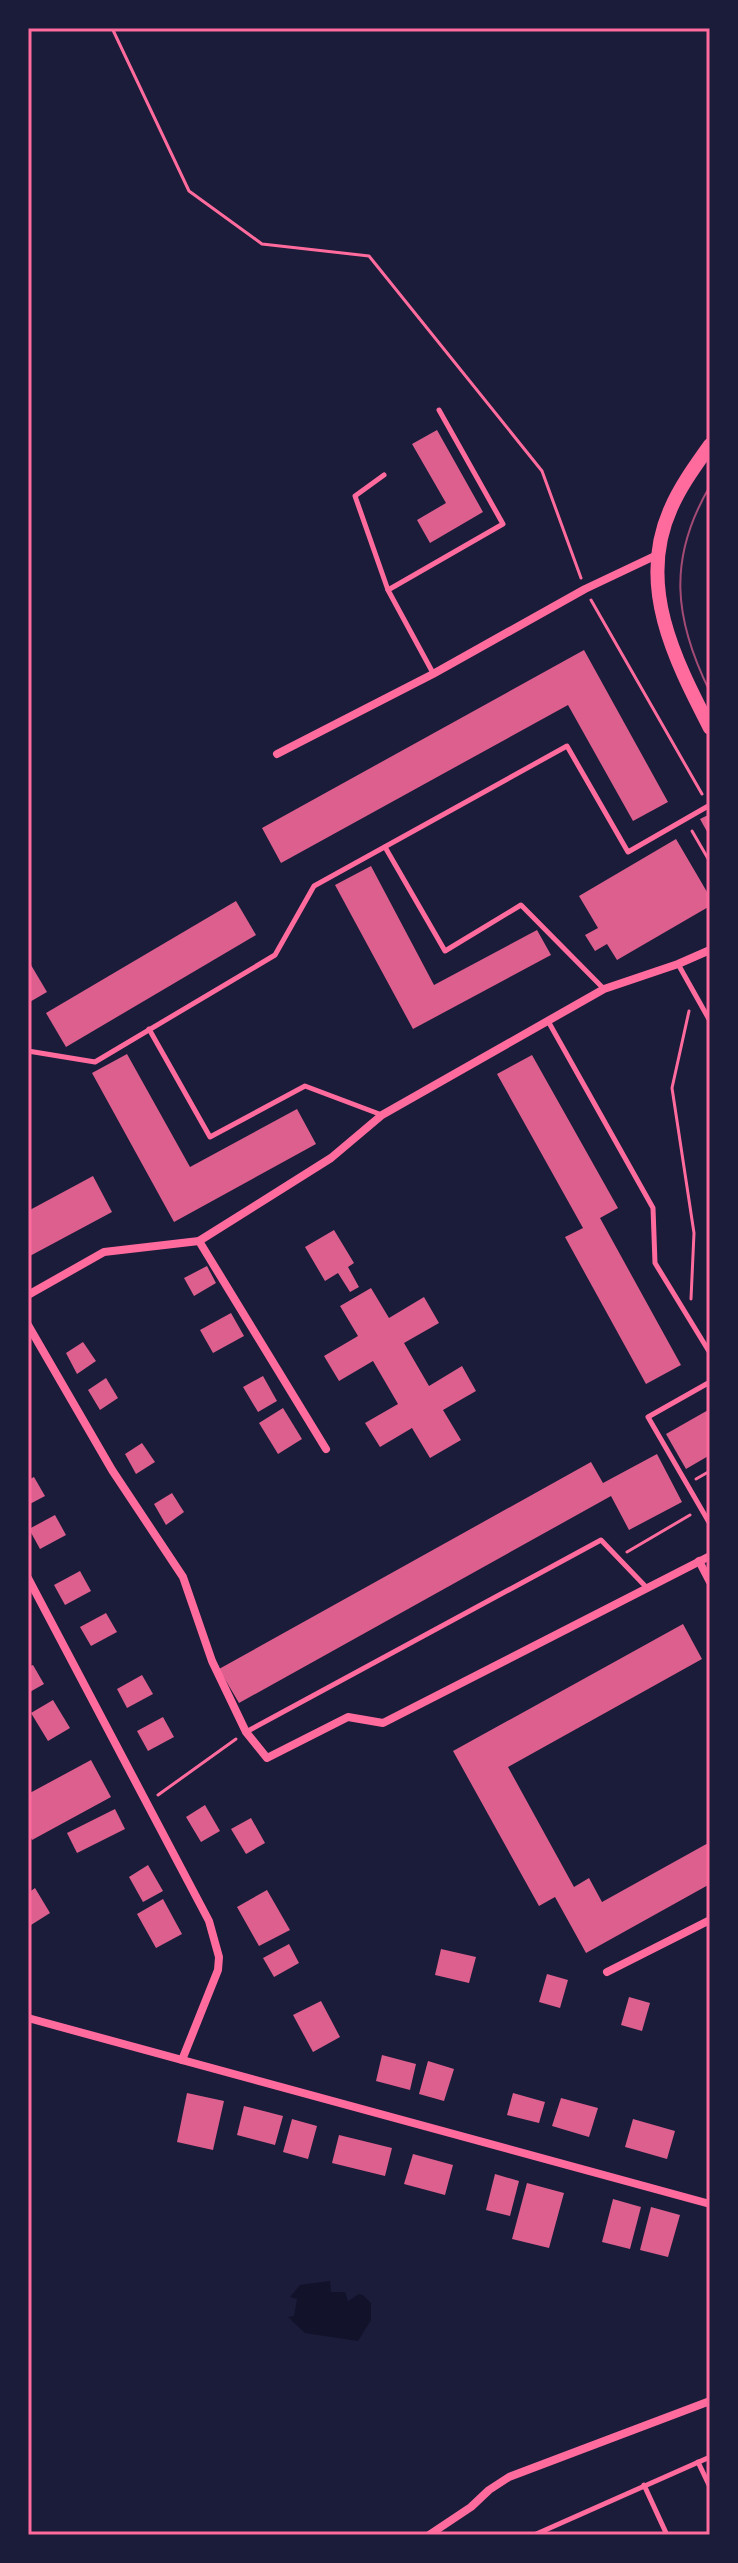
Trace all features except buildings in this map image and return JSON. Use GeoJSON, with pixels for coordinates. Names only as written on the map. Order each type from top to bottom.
{"type":"FeatureCollection","features":[{"type":"Feature","properties":{"kind":"street"},"geometry":{"type":"LineString","coordinates":[[710,445],[670,509],[659,554],[659,596],[667,636],[682,674],[710,728]]}},
{"type":"Feature","properties":{"kind":"street"},"geometry":{"type":"LineString","coordinates":[[277,754],[433,674],[585,589],[659,554]]}},
{"type":"Feature","properties":{"kind":"street"},"geometry":{"type":"LineString","coordinates":[[28,1295],[104,1252],[199,1241],[331,1158],[382,1115],[604,989],[710,950]]}},
{"type":"Feature","properties":{"kind":"street"},"geometry":{"type":"LineString","coordinates":[[199,1241],[326,1449]]}},
{"type":"Feature","properties":{"kind":"street"},"geometry":{"type":"LineString","coordinates":[[28,1325],[112,1470],[183,1577],[212,1661],[246,1732],[267,1758],[348,1717],[383,1723],[710,1556]]}},
{"type":"Feature","properties":{"kind":"street"},"geometry":{"type":"LineString","coordinates":[[699,1561],[710,1582]]}},
{"type":"Feature","properties":{"kind":"street"},"geometry":{"type":"LineString","coordinates":[[28,1578],[209,1921],[219,1957],[218,1970],[182,2060]]}},
{"type":"Feature","properties":{"kind":"street"},"geometry":{"type":"LineString","coordinates":[[607,1972],[710,1920]]}},
{"type":"Feature","properties":{"kind":"street"},"geometry":{"type":"LineString","coordinates":[[28,2018],[710,2204]]}},
{"type":"Feature","properties":{"kind":"street"},"geometry":{"type":"LineString","coordinates":[[429,2535],[509,2477],[710,2401]]}},
{"type":"Feature","properties":{"kind":"lane"},"geometry":{"type":"LineString","coordinates":[[388,590],[503,524],[439,410]]}},
{"type":"Feature","properties":{"kind":"lane"},"geometry":{"type":"LineString","coordinates":[[384,475],[355,496],[388,590],[433,674]]}},
{"type":"Feature","properties":{"kind":"lane"},"geometry":{"type":"LineString","coordinates":[[28,1051],[95,1062],[275,955],[314,886],[567,746],[628,852],[710,806]]}},
{"type":"Feature","properties":{"kind":"lane"},"geometry":{"type":"LineString","coordinates":[[385,847],[445,951],[521,905],[604,989]]}},
{"type":"Feature","properties":{"kind":"lane"},"geometry":{"type":"LineString","coordinates":[[678,964],[710,1021]]}},
{"type":"Feature","properties":{"kind":"lane"},"geometry":{"type":"LineString","coordinates":[[548,1021],[653,1208],[655,1263],[710,1353]]}},
{"type":"Feature","properties":{"kind":"lane"},"geometry":{"type":"LineString","coordinates":[[149,1029],[210,1137],[305,1086],[382,1115]]}},
{"type":"Feature","properties":{"kind":"lane"},"geometry":{"type":"LineString","coordinates":[[710,1382],[648,1417],[710,1524]]}},
{"type":"Feature","properties":{"kind":"lane"},"geometry":{"type":"LineString","coordinates":[[246,1732],[601,1540],[647,1588]]}},
{"type":"Feature","properties":{"kind":"lane"},"geometry":{"type":"LineString","coordinates":[[534,2535],[710,2457]]}},
{"type":"Feature","properties":{"kind":"lane"},"geometry":{"type":"LineString","coordinates":[[698,2462],[710,2487]]}},
{"type":"Feature","properties":{"kind":"lane"},"geometry":{"type":"LineString","coordinates":[[644,2485],[667,2535]]}},
{"type":"Feature","properties":{"kind":"path"},"geometry":{"type":"LineString","coordinates":[[112,28],[189,191],[262,244],[369,256],[542,471],[585,589],[710,806]]}},
{"type":"Feature","properties":{"kind":"path"},"geometry":{"type":"LineString","coordinates":[[685,820],[710,862]]}},
{"type":"Feature","properties":{"kind":"path"},"geometry":{"type":"LineString","coordinates":[[687,1002],[690,1015],[672,1088],[694,1233],[690,1322]]}},
{"type":"Feature","properties":{"kind":"path"},"geometry":{"type":"LineString","coordinates":[[619,1557],[700,1509]]}},
{"type":"Feature","properties":{"kind":"path"},"geometry":{"type":"LineString","coordinates":[[147,1802],[246,1732]]}},
{"type":"Feature","properties":{"kind":"shaded area"},"geometry":{"type":"Polygon","coordinates":[[[330,2281],[331,2292],[345,2292],[348,2301],[359,2294],[363,2295],[371,2303],[371,2320],[358,2341],[305,2333],[288,2317],[294,2316],[297,2299],[290,2297],[300,2285],[330,2281]]]}},
{"type":"Feature","properties":{"kind":"tram line"},"geometry":{"type":"LineString","coordinates":[[710,486],[687,539],[680,589],[689,639],[710,692]]}}]}
